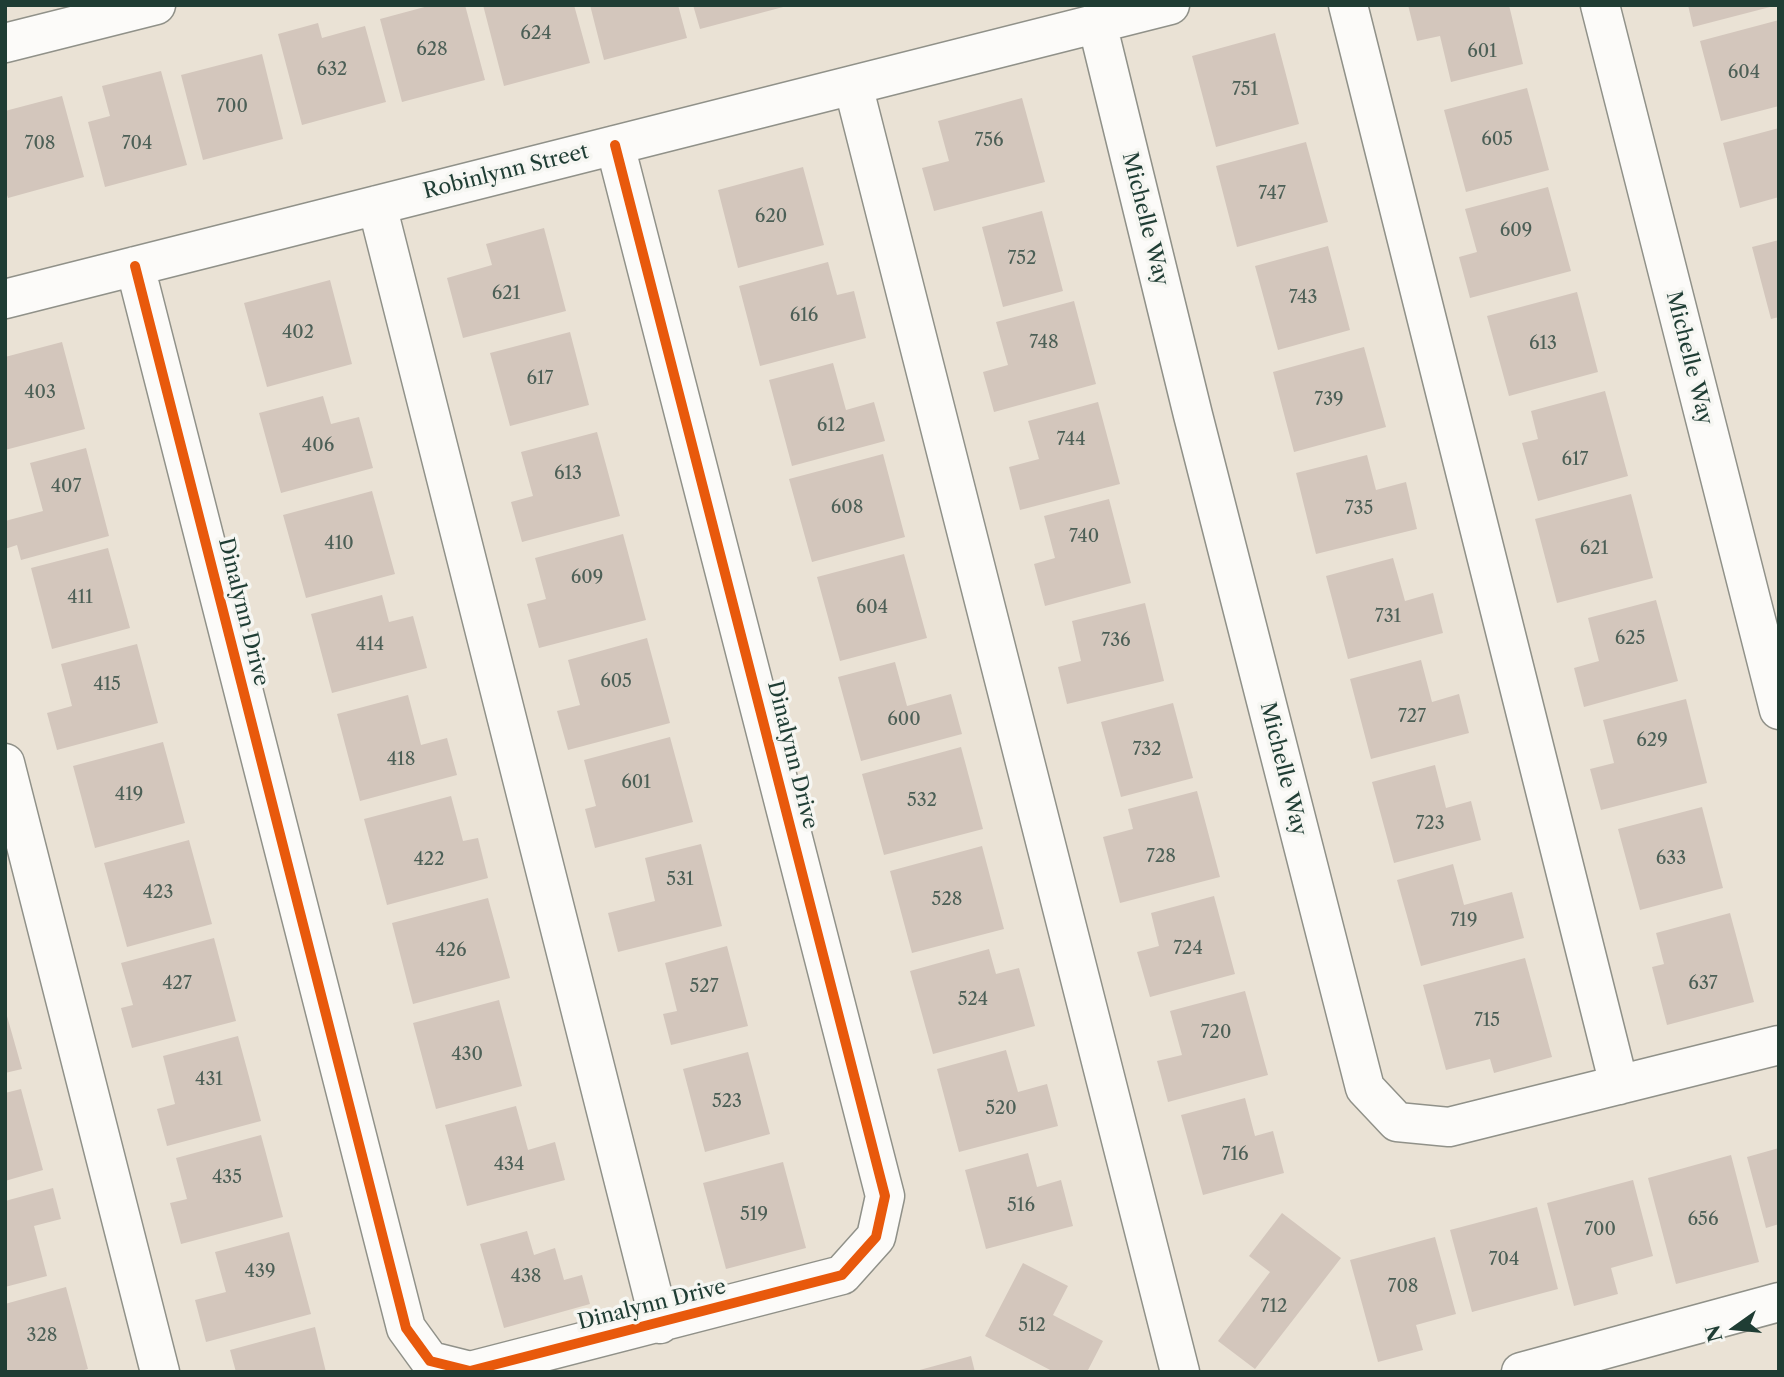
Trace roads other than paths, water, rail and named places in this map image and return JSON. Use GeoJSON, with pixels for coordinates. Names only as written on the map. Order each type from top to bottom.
{"type":"FeatureCollection","features":[{"type":"Feature","properties":{"kind":"street"},"geometry":{"type":"LineString","coordinates":[[5,43],[156,5]]}},
{"type":"Feature","properties":{"kind":"street","name":"Robinlynn Street"},"geometry":{"type":"LineString","coordinates":[[5,299],[1170,5]]}},
{"type":"Feature","properties":{"kind":"street"},"geometry":{"type":"LineString","coordinates":[[1348,5],[1619,1085]]}},
{"type":"Feature","properties":{"kind":"street","name":"Michelle Way"},"geometry":{"type":"LineString","coordinates":[[1600,5],[1779,710]]}},
{"type":"Feature","properties":{"kind":"street","name":"Michelle Way"},"geometry":{"type":"LineString","coordinates":[[1097,23],[1193,415],[1365,1088],[1397,1122],[1450,1127],[1779,1045]]}},
{"type":"Feature","properties":{"kind":"street"},"geometry":{"type":"LineString","coordinates":[[853,85],[1180,1372]]}},
{"type":"Feature","properties":{"kind":"street","name":"Dinalynn Drive"},"geometry":{"type":"LineString","coordinates":[[135,266],[406,1328],[430,1361],[470,1371],[660,1324],[842,1275],[876,1237],[885,1196],[615,145]]}},
{"type":"Feature","properties":{"kind":"street"},"geometry":{"type":"LineString","coordinates":[[377,205],[660,1324]]}},
{"type":"Feature","properties":{"kind":"street"},"geometry":{"type":"LineString","coordinates":[[5,763],[160,1372]]}},
{"type":"Feature","properties":{"kind":"street"},"geometry":{"type":"LineString","coordinates":[[1521,1372],[1779,1302]]}}]}
